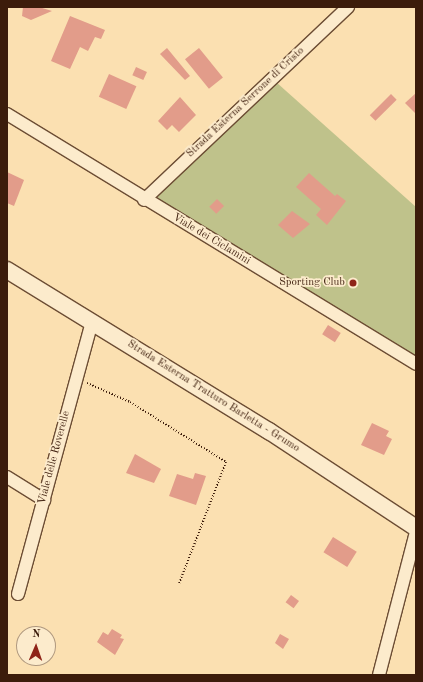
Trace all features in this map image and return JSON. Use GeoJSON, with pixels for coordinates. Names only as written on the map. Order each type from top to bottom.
{"type":"FeatureCollection","features":[{"type":"Feature","properties":{"kind":"street","name":"Strada Esterna Serrone di Cristo"},"geometry":{"type":"LineString","coordinates":[[144,200],[348,7]]}},
{"type":"Feature","properties":{"kind":"street","name":"Viale dei Ciclamini"},"geometry":{"type":"LineString","coordinates":[[7,114],[144,200],[416,364]]}},
{"type":"Feature","properties":{"kind":"street","name":"Strada Esterna Tratturo Barletta - Grumo"},"geometry":{"type":"LineString","coordinates":[[7,270],[269,431],[416,528]]}},
{"type":"Feature","properties":{"kind":"street","name":"Viale delle Roverelle"},"geometry":{"type":"LineString","coordinates":[[18,594],[92,322]]}},
{"type":"Feature","properties":{"kind":"street"},"geometry":{"type":"LineString","coordinates":[[7,477],[44,500]]}},
{"type":"Feature","properties":{"kind":"street"},"geometry":{"type":"LineString","coordinates":[[379,675],[416,532]]}},
{"type":"Feature","properties":{"kind":"path"},"geometry":{"type":"LineString","coordinates":[[77,378],[130,402],[226,462],[179,584]]}},
{"type":"Feature","properties":{"kind":"green space","name":"Sporting Club"},"geometry":{"type":"Polygon","coordinates":[[[276,82],[416,207],[416,360],[151,198],[276,82]]]}},
{"type":"Feature","properties":{"kind":"building"},"geometry":{"type":"Polygon","coordinates":[[[23,7],[39,7],[52,11],[31,20],[22,16],[23,7]]]}},
{"type":"Feature","properties":{"kind":"building"},"geometry":{"type":"Polygon","coordinates":[[[70,16],[105,30],[101,39],[95,37],[88,51],[80,47],[70,69],[51,61],[70,16]]]}},
{"type":"Feature","properties":{"kind":"building"},"geometry":{"type":"Polygon","coordinates":[[[167,48],[190,76],[185,80],[160,54],[167,48]]]}},
{"type":"Feature","properties":{"kind":"building"},"geometry":{"type":"Polygon","coordinates":[[[199,48],[223,78],[209,89],[185,59],[199,48]]]}},
{"type":"Feature","properties":{"kind":"building"},"geometry":{"type":"Polygon","coordinates":[[[136,67],[147,72],[143,80],[132,75],[136,67]]]}},
{"type":"Feature","properties":{"kind":"building"},"geometry":{"type":"Polygon","coordinates":[[[109,74],[136,86],[126,109],[99,97],[109,74]]]}},
{"type":"Feature","properties":{"kind":"building"},"geometry":{"type":"Polygon","coordinates":[[[416,93],[416,114],[405,103],[416,93]]]}},
{"type":"Feature","properties":{"kind":"building"},"geometry":{"type":"Polygon","coordinates":[[[391,94],[397,100],[375,121],[370,115],[391,94]]]}},
{"type":"Feature","properties":{"kind":"building"},"geometry":{"type":"Polygon","coordinates":[[[180,97],[196,115],[179,132],[172,125],[167,130],[158,121],[180,97]]]}},
{"type":"Feature","properties":{"kind":"building"},"geometry":{"type":"Polygon","coordinates":[[[7,172],[24,180],[14,206],[7,203],[7,172]]]}},
{"type":"Feature","properties":{"kind":"building"},"geometry":{"type":"Polygon","coordinates":[[[309,173],[335,196],[337,194],[346,201],[327,225],[316,215],[321,209],[296,187],[309,173]]]}},
{"type":"Feature","properties":{"kind":"building"},"geometry":{"type":"Polygon","coordinates":[[[217,199],[224,206],[216,214],[209,207],[217,199]]]}},
{"type":"Feature","properties":{"kind":"building"},"geometry":{"type":"Polygon","coordinates":[[[292,211],[310,224],[293,238],[278,225],[292,211]]]}},
{"type":"Feature","properties":{"kind":"building"},"geometry":{"type":"Polygon","coordinates":[[[328,325],[341,333],[335,342],[322,334],[328,325]]]}},
{"type":"Feature","properties":{"kind":"building"},"geometry":{"type":"Polygon","coordinates":[[[372,423],[389,431],[386,436],[392,439],[384,455],[361,445],[372,423]]]}},
{"type":"Feature","properties":{"kind":"building"},"geometry":{"type":"Polygon","coordinates":[[[135,454],[161,469],[154,483],[126,473],[135,454]]]}},
{"type":"Feature","properties":{"kind":"building"},"geometry":{"type":"Polygon","coordinates":[[[195,473],[206,476],[196,505],[169,496],[177,474],[193,479],[195,473]]]}},
{"type":"Feature","properties":{"kind":"building"},"geometry":{"type":"Polygon","coordinates":[[[333,537],[357,552],[347,567],[323,552],[333,537]]]}},
{"type":"Feature","properties":{"kind":"building"},"geometry":{"type":"Polygon","coordinates":[[[291,595],[299,601],[294,608],[286,602],[291,595]]]}},
{"type":"Feature","properties":{"kind":"building"},"geometry":{"type":"Polygon","coordinates":[[[112,629],[122,635],[120,638],[124,639],[115,655],[97,642],[103,632],[108,635],[112,629]]]}},
{"type":"Feature","properties":{"kind":"building"},"geometry":{"type":"Polygon","coordinates":[[[280,634],[289,639],[283,649],[275,643],[280,634]]]}},
{"type":"Feature","properties":{"kind":"place","name":"Sporting Club"},"geometry":{"type":"Point","coordinates":[353,283]}}]}
